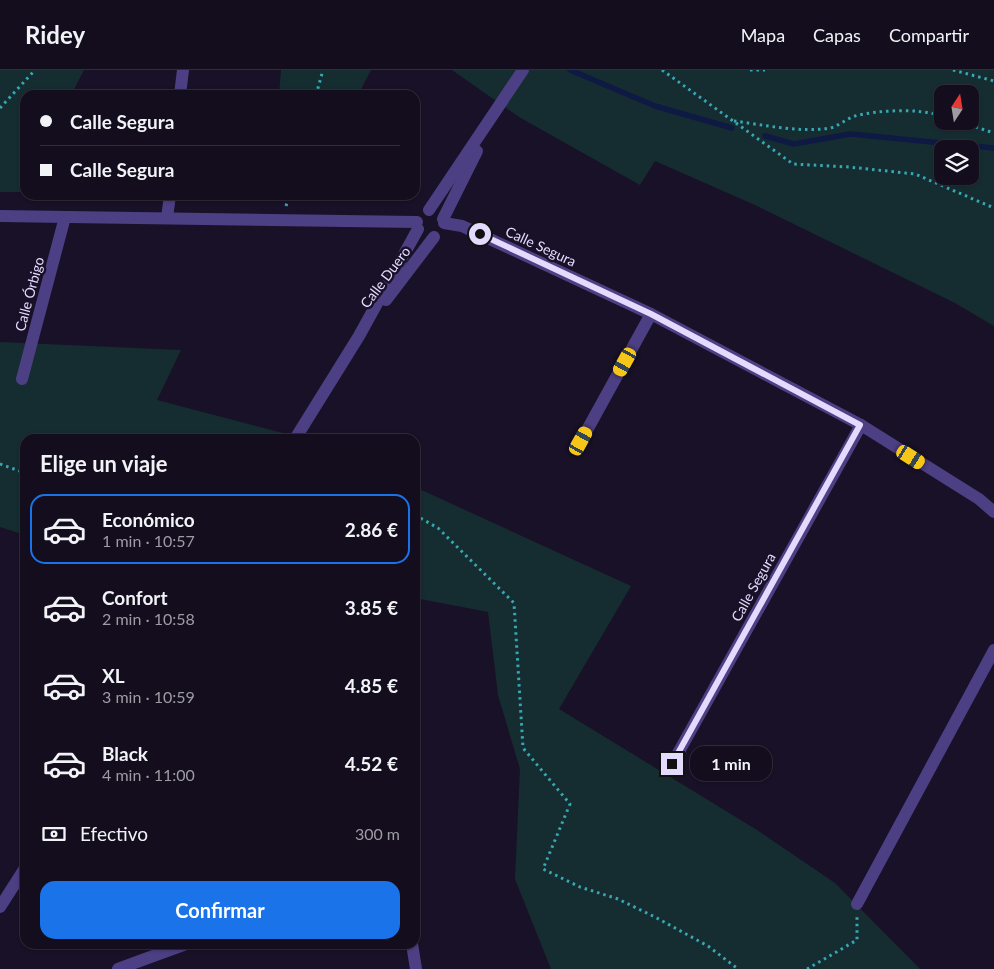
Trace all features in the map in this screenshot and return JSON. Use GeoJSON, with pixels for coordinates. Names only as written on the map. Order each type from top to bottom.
{"type":"FeatureCollection","features":[{"type":"Feature","properties":{"kind":"street"},"geometry":{"type":"LineString","coordinates":[[181,90],[183,70]]}},
{"type":"Feature","properties":{"kind":"street"},"geometry":{"type":"LineString","coordinates":[[417,225],[421,214],[429,210],[523,70]]}},
{"type":"Feature","properties":{"kind":"street"},"geometry":{"type":"LineString","coordinates":[[417,225],[423,235],[434,237],[440,234],[444,221],[496,112]]}},
{"type":"Feature","properties":{"kind":"street"},"geometry":{"type":"LineString","coordinates":[[167,218],[169,200]]}},
{"type":"Feature","properties":{"kind":"street"},"geometry":{"type":"LineString","coordinates":[[429,210],[438,212],[444,221]]}},
{"type":"Feature","properties":{"kind":"street"},"geometry":{"type":"LineString","coordinates":[[0,216],[167,218],[417,225]]}},
{"type":"Feature","properties":{"kind":"street","name":"Calle Órbigo"},"geometry":{"type":"LineString","coordinates":[[22,379],[65,217]]}},
{"type":"Feature","properties":{"kind":"street","name":"Calle Segura"},"geometry":{"type":"LineString","coordinates":[[444,221],[462,226],[651,314],[860,425],[979,499],[994,512]]}},
{"type":"Feature","properties":{"kind":"street","name":"Calle Duero"},"geometry":{"type":"LineString","coordinates":[[298,434],[359,336],[417,225]]}},
{"type":"Feature","properties":{"kind":"street","name":"Calle Duero"},"geometry":{"type":"LineString","coordinates":[[359,336],[434,237]]}},
{"type":"Feature","properties":{"kind":"street"},"geometry":{"type":"LineString","coordinates":[[581,441],[651,314]]}},
{"type":"Feature","properties":{"kind":"street","name":"Calle Segura"},"geometry":{"type":"LineString","coordinates":[[672,764],[860,425]]}},
{"type":"Feature","properties":{"kind":"street"},"geometry":{"type":"LineString","coordinates":[[857,904],[994,650]]}},
{"type":"Feature","properties":{"kind":"street"},"geometry":{"type":"LineString","coordinates":[[0,908],[20,876]]}},
{"type":"Feature","properties":{"kind":"street"},"geometry":{"type":"LineString","coordinates":[[118,969],[172,949]]}},
{"type":"Feature","properties":{"kind":"street"},"geometry":{"type":"LineString","coordinates":[[413,949],[416,969]]}},
{"type":"Feature","properties":{"kind":"path"},"geometry":{"type":"LineString","coordinates":[[0,108],[36,70]]}},
{"type":"Feature","properties":{"kind":"path"},"geometry":{"type":"LineString","coordinates":[[317,90],[323,70]]}},
{"type":"Feature","properties":{"kind":"path"},"geometry":{"type":"LineString","coordinates":[[662,70],[793,164],[849,167],[914,174],[994,208]]}},
{"type":"Feature","properties":{"kind":"path"},"geometry":{"type":"LineString","coordinates":[[750,70],[765,70]]}},
{"type":"Feature","properties":{"kind":"path"},"geometry":{"type":"LineString","coordinates":[[953,70],[994,81]]}},
{"type":"Feature","properties":{"kind":"path"},"geometry":{"type":"LineString","coordinates":[[734,121],[802,129],[832,128],[854,116],[914,111],[934,115]]}},
{"type":"Feature","properties":{"kind":"path"},"geometry":{"type":"LineString","coordinates":[[979,128],[994,133]]}},
{"type":"Feature","properties":{"kind":"path"},"geometry":{"type":"LineString","coordinates":[[0,464],[20,471]]}},
{"type":"Feature","properties":{"kind":"path"},"geometry":{"type":"LineString","coordinates":[[420,518],[438,528],[514,603],[523,748],[570,804],[543,869],[580,887],[618,899],[655,917],[708,946],[738,969]]}},
{"type":"Feature","properties":{"kind":"path"},"geometry":{"type":"LineString","coordinates":[[806,969],[857,940],[857,904]]}},
{"type":"Feature","properties":{"kind":"green space"},"geometry":{"type":"Polygon","coordinates":[[[0,70],[84,70],[74,90],[20,90],[20,192],[0,192],[0,70]]]}},
{"type":"Feature","properties":{"kind":"green space"},"geometry":{"type":"Polygon","coordinates":[[[281,70],[371,70],[361,90],[279,90],[281,70]]]}},
{"type":"Feature","properties":{"kind":"green space"},"geometry":{"type":"Polygon","coordinates":[[[452,70],[994,70],[994,326],[955,303],[755,205],[655,161],[640,185],[519,117],[452,70]]]}},
{"type":"Feature","properties":{"kind":"green space"},"geometry":{"type":"Polygon","coordinates":[[[0,342],[181,350],[157,400],[287,434],[20,434],[20,533],[0,527],[0,342]]]}},
{"type":"Feature","properties":{"kind":"green space"},"geometry":{"type":"Polygon","coordinates":[[[420,489],[631,586],[559,709],[757,830],[835,883],[920,969],[551,969],[515,879],[520,769],[498,695],[488,612],[420,599],[420,489]]]}},
{"type":"Feature","properties":{"kind":"waterway"},"geometry":{"type":"LineString","coordinates":[[570,70],[655,106],[732,128]]}},
{"type":"Feature","properties":{"kind":"waterway"},"geometry":{"type":"LineString","coordinates":[[765,136],[794,144],[850,134],[994,148]]}},
{"type":"Feature","properties":{"kind":"route"},"geometry":{"type":"LineString","coordinates":[[480,234],[651,314],[860,425],[672,764]]}}]}
